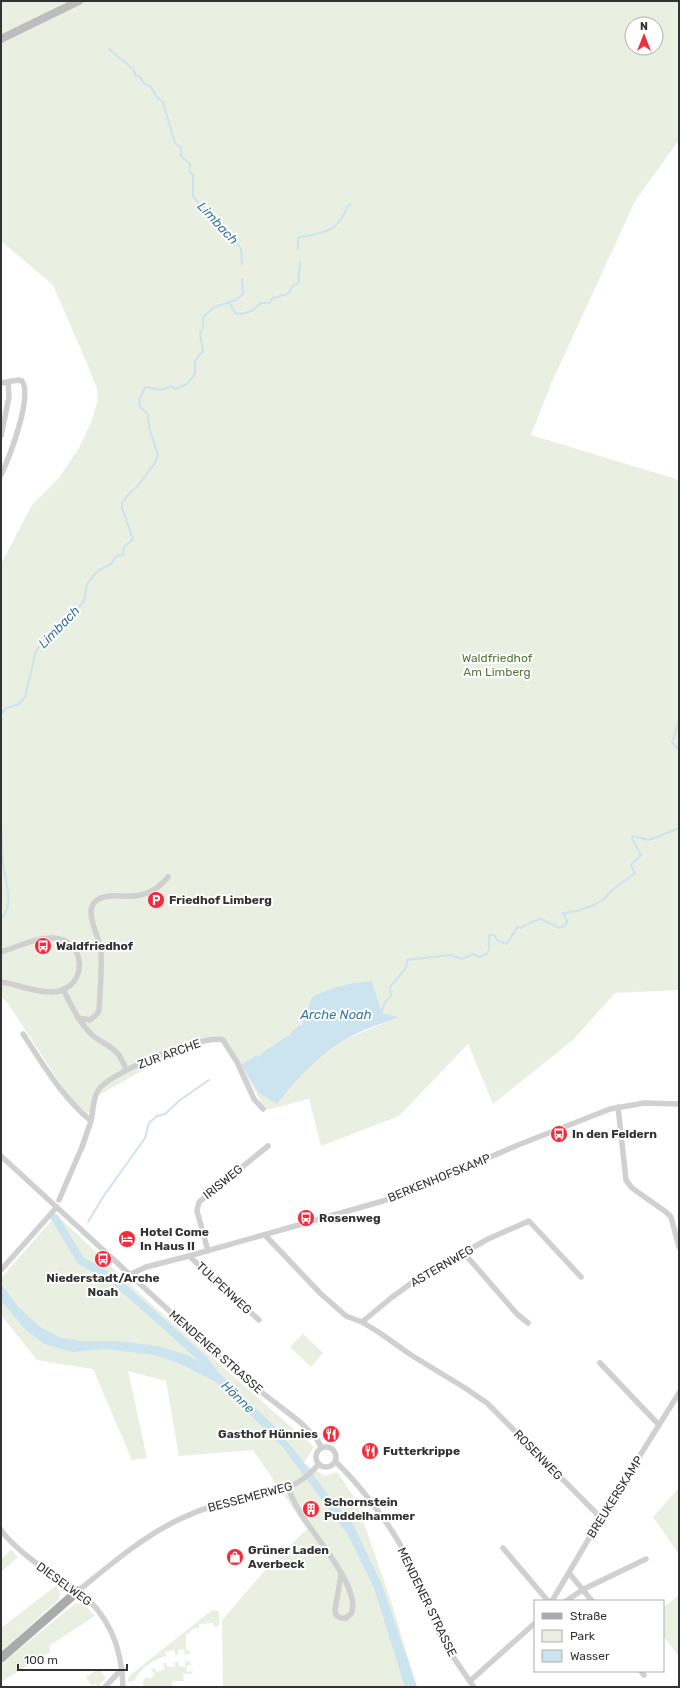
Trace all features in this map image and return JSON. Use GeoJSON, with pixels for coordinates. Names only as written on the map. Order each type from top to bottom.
{"type":"FeatureCollection","features":[{"type":"Feature","properties":{"kind":"main road"},"geometry":{"type":"LineString","coordinates":[[1,1658],[78,1591]]}},
{"type":"Feature","properties":{"kind":"street"},"geometry":{"type":"LineString","coordinates":[[1,40],[79,1]]}},
{"type":"Feature","properties":{"kind":"street"},"geometry":{"type":"LineString","coordinates":[[1,383],[18,380],[22,381],[25,388],[15,442],[1,475]]}},
{"type":"Feature","properties":{"kind":"street"},"geometry":{"type":"LineString","coordinates":[[1,436],[9,397],[8,382]]}},
{"type":"Feature","properties":{"kind":"street"},"geometry":{"type":"LineString","coordinates":[[78,1018],[90,1020],[98,1014],[99,1010],[101,950],[91,918],[91,912],[95,903],[99,899],[109,896],[139,896],[158,887],[168,877]]}},
{"type":"Feature","properties":{"kind":"street"},"geometry":{"type":"LineString","coordinates":[[1,952],[41,939],[56,938],[69,942],[78,954],[80,967],[77,978],[73,983],[63,989],[45,992],[1,982]]}},
{"type":"Feature","properties":{"kind":"street"},"geometry":{"type":"LineString","coordinates":[[63,989],[78,1018],[93,1035],[119,1056],[126,1069]]}},
{"type":"Feature","properties":{"kind":"street"},"geometry":{"type":"LineString","coordinates":[[24,1034],[58,1088],[81,1113],[91,1121]]}},
{"type":"Feature","properties":{"kind":"street","name":"ZUR ARCHE"},"geometry":{"type":"LineString","coordinates":[[59,1200],[82,1147],[91,1121],[98,1090],[113,1077],[126,1069],[197,1043],[220,1039],[237,1062],[254,1099],[263,1109]]}},
{"type":"Feature","properties":{"kind":"street","name":"BERKENHOFSKAMP"},"geometry":{"type":"LineString","coordinates":[[129,1275],[146,1267],[384,1201],[532,1139],[618,1107],[644,1103],[679,1104]]}},
{"type":"Feature","properties":{"kind":"street"},"geometry":{"type":"LineString","coordinates":[[618,1107],[626,1180],[632,1188],[671,1217],[679,1247]]}},
{"type":"Feature","properties":{"kind":"street","name":"IRISWEG"},"geometry":{"type":"LineString","coordinates":[[208,1251],[197,1211],[199,1202],[268,1146]]}},
{"type":"Feature","properties":{"kind":"street","name":"MENDENER STRASSE"},"geometry":{"type":"LineString","coordinates":[[1,1156],[238,1374],[300,1422],[316,1438],[322,1448],[328,1447],[334,1450],[337,1458],[336,1462],[350,1475],[398,1542],[412,1569],[439,1633],[455,1660],[474,1687]]}},
{"type":"Feature","properties":{"kind":"street"},"geometry":{"type":"LineString","coordinates":[[1,1270],[56,1208]]}},
{"type":"Feature","properties":{"kind":"street","name":"ASTERNWEG"},"geometry":{"type":"LineString","coordinates":[[362,1322],[417,1279],[464,1254],[488,1238],[529,1220],[582,1277]]}},
{"type":"Feature","properties":{"kind":"street","name":"ROSENWEG"},"geometry":{"type":"LineString","coordinates":[[265,1235],[320,1293],[346,1316],[362,1322],[487,1403],[601,1518]]}},
{"type":"Feature","properties":{"kind":"street"},"geometry":{"type":"LineString","coordinates":[[464,1254],[517,1314],[528,1323]]}},
{"type":"Feature","properties":{"kind":"street","name":"TULPENWEG"},"geometry":{"type":"LineString","coordinates":[[190,1256],[259,1320]]}},
{"type":"Feature","properties":{"kind":"street"},"geometry":{"type":"LineString","coordinates":[[600,1363],[659,1425]]}},
{"type":"Feature","properties":{"kind":"street","name":"BREUKERSKAMP"},"geometry":{"type":"LineString","coordinates":[[553,1600],[601,1518],[679,1393]]}},
{"type":"Feature","properties":{"kind":"street"},"geometry":{"type":"LineString","coordinates":[[322,1448],[317,1452],[317,1465],[329,1467],[336,1462]]}},
{"type":"Feature","properties":{"kind":"street","name":"BESSEMERWEG"},"geometry":{"type":"LineString","coordinates":[[78,1591],[142,1540],[173,1522],[223,1503],[268,1494],[288,1488],[303,1480],[317,1465]]}},
{"type":"Feature","properties":{"kind":"street"},"geometry":{"type":"LineString","coordinates":[[288,1488],[297,1508],[325,1547],[341,1575],[350,1591],[354,1605],[351,1614],[343,1618],[336,1615],[335,1610],[341,1575]]}},
{"type":"Feature","properties":{"kind":"street","name":"DIESELWEG"},"geometry":{"type":"LineString","coordinates":[[1,1530],[24,1554],[78,1591],[100,1611],[113,1635],[122,1669],[123,1687]]}},
{"type":"Feature","properties":{"kind":"street"},"geometry":{"type":"LineString","coordinates":[[503,1548],[547,1600]]}},
{"type":"Feature","properties":{"kind":"street"},"geometry":{"type":"LineString","coordinates":[[568,1600],[584,1589],[646,1558]]}},
{"type":"Feature","properties":{"kind":"street"},"geometry":{"type":"LineString","coordinates":[[569,1573],[584,1589],[591,1600]]}},
{"type":"Feature","properties":{"kind":"street"},"geometry":{"type":"LineString","coordinates":[[470,1682],[534,1624]]}},
{"type":"Feature","properties":{"kind":"street"},"geometry":{"type":"LineString","coordinates":[[105,1687],[122,1669]]}},
{"type":"Feature","properties":{"kind":"green space","name":"Waldfriedhof Am Limberg"},"geometry":{"type":"Polygon","coordinates":[[[1,1],[679,1],[679,140],[635,201],[551,384],[531,435],[679,480],[679,990],[615,993],[573,1040],[493,1104],[468,1044],[399,1116],[321,1146],[309,1099],[266,1110],[223,1037],[170,1055],[99,1095],[88,1114],[69,1097],[7,1002],[1,997],[1,564],[32,505],[59,478],[79,448],[92,420],[98,399],[97,389],[88,366],[53,285],[1,241],[1,1]],[[372,981],[302,1025],[273,1048],[242,1065],[297,1078],[318,1058],[348,1038],[398,1017],[382,1013],[372,981]]]}},
{"type":"Feature","properties":{"kind":"green space"},"geometry":{"type":"Polygon","coordinates":[[[60,1218],[150,1303],[314,1447],[304,1463],[325,1476],[337,1472],[356,1500],[391,1601],[417,1687],[223,1687],[222,1620],[268,1567],[307,1529],[253,1450],[179,1456],[166,1381],[128,1371],[147,1458],[132,1460],[93,1369],[37,1360],[1,1315],[1,1278],[51,1221],[60,1218]]]}},
{"type":"Feature","properties":{"kind":"green space"},"geometry":{"type":"Polygon","coordinates":[[[303,1334],[323,1353],[311,1367],[290,1347],[303,1334]]]}},
{"type":"Feature","properties":{"kind":"green space"},"geometry":{"type":"Polygon","coordinates":[[[679,1488],[679,1554],[653,1517],[679,1488]]]}},
{"type":"Feature","properties":{"kind":"green space"},"geometry":{"type":"Polygon","coordinates":[[[11,1550],[18,1557],[1,1572],[1,1559],[11,1550]]]}},
{"type":"Feature","properties":{"kind":"green space"},"geometry":{"type":"Polygon","coordinates":[[[57,1585],[60,1595],[58,1600],[1,1652],[1,1628],[57,1585]]]}},
{"type":"Feature","properties":{"kind":"green space"},"geometry":{"type":"Polygon","coordinates":[[[679,1595],[679,1657],[664,1636],[664,1606],[679,1595]]]}},
{"type":"Feature","properties":{"kind":"green space"},"geometry":{"type":"Polygon","coordinates":[[[76,1603],[84,1604],[95,1616],[49,1646],[50,1652],[1,1682],[1,1664],[76,1603]]]}},
{"type":"Feature","properties":{"kind":"green space"},"geometry":{"type":"Polygon","coordinates":[[[212,1610],[219,1611],[219,1626],[214,1627],[213,1623],[199,1624],[199,1628],[192,1629],[190,1633],[186,1634],[186,1650],[191,1651],[190,1653],[185,1655],[184,1649],[178,1650],[178,1655],[175,1655],[174,1650],[165,1652],[166,1656],[149,1664],[134,1680],[130,1682],[128,1681],[129,1676],[212,1610]]]}},
{"type":"Feature","properties":{"kind":"green space"},"geometry":{"type":"Polygon","coordinates":[[[185,1661],[189,1661],[192,1665],[186,1666],[187,1672],[193,1671],[192,1674],[183,1674],[184,1681],[179,1681],[179,1683],[178,1681],[172,1681],[172,1687],[146,1687],[142,1683],[146,1677],[150,1679],[155,1674],[151,1670],[154,1668],[157,1672],[165,1669],[163,1663],[166,1662],[167,1667],[175,1667],[175,1662],[179,1662],[179,1666],[185,1667],[185,1661]]]}},
{"type":"Feature","properties":{"kind":"green space"},"geometry":{"type":"Polygon","coordinates":[[[99,1669],[106,1678],[98,1687],[95,1684],[92,1686],[86,1677],[99,1669]]]}},
{"type":"Feature","properties":{"kind":"water","name":"Arche Noah"},"geometry":{"type":"Polygon","coordinates":[[[372,981],[382,1013],[399,1017],[366,1029],[327,1052],[300,1076],[277,1104],[258,1092],[242,1065],[273,1048],[302,1025],[312,997],[341,986],[372,981]]]}},
{"type":"Feature","properties":{"kind":"water","name":"Hönne"},"geometry":{"type":"Polygon","coordinates":[[[1,1284],[19,1308],[40,1327],[61,1338],[81,1341],[119,1341],[158,1346],[187,1355],[218,1372],[278,1430],[329,1496],[353,1524],[382,1585],[417,1687],[405,1687],[374,1588],[348,1535],[282,1446],[216,1382],[179,1363],[154,1355],[105,1349],[72,1352],[44,1344],[26,1330],[1,1301],[1,1284]]]}},
{"type":"Feature","properties":{"kind":"waterway","name":"Limbach"},"geometry":{"type":"LineString","coordinates":[[109,49],[133,69],[136,76],[139,76],[144,83],[151,87],[156,96],[163,102],[175,143],[181,148],[181,156],[190,164],[190,172],[193,175],[193,196],[198,203],[226,227],[241,249],[242,264]]}},
{"type":"Feature","properties":{"kind":"waterway"},"geometry":{"type":"LineString","coordinates":[[298,250],[298,238],[321,233],[334,227],[343,216],[347,207],[351,204]]}},
{"type":"Feature","properties":{"kind":"waterway"},"geometry":{"type":"LineString","coordinates":[[229,302],[236,314],[247,313],[261,303],[269,303],[273,298],[288,294],[293,286],[299,282],[298,277],[300,262]]}},
{"type":"Feature","properties":{"kind":"waterway","name":"Limbach"},"geometry":{"type":"LineString","coordinates":[[1,715],[6,708],[19,704],[25,697],[36,651],[44,639],[70,618],[84,601],[87,584],[94,575],[99,570],[111,564],[116,556],[123,555],[124,547],[133,539],[122,508],[122,503],[137,487],[155,463],[158,455],[149,427],[148,414],[140,407],[139,401],[145,387],[163,390],[170,386],[176,389],[187,384],[195,374],[195,361],[203,351],[200,334],[203,327],[203,317],[214,307],[236,300],[243,294],[242,279]]}},
{"type":"Feature","properties":{"kind":"waterway"},"geometry":{"type":"LineString","coordinates":[[679,722],[672,742],[679,750]]}},
{"type":"Feature","properties":{"kind":"waterway","name":"Limbach"},"geometry":{"type":"LineString","coordinates":[[1,828],[3,862],[8,892],[8,906],[1,919]]}},
{"type":"Feature","properties":{"kind":"waterway"},"geometry":{"type":"LineString","coordinates":[[381,1013],[385,1002],[391,996],[390,987],[406,968],[407,960],[451,955],[462,959],[473,954],[480,957],[487,954],[489,948],[489,935],[494,935],[498,941],[507,944],[517,927],[521,928],[531,922],[542,919],[559,928],[566,925],[567,921],[563,913],[577,911],[594,905],[604,899],[611,891],[635,873],[631,865],[641,855],[632,838],[633,836],[649,840],[679,828]]}},
{"type":"Feature","properties":{"kind":"waterway"},"geometry":{"type":"LineString","coordinates":[[293,1032],[300,1026]]}},
{"type":"Feature","properties":{"kind":"waterway"},"geometry":{"type":"LineString","coordinates":[[262,1054],[286,1038]]}},
{"type":"Feature","properties":{"kind":"waterway"},"geometry":{"type":"LineString","coordinates":[[242,1065],[256,1057]]}},
{"type":"Feature","properties":{"kind":"waterway"},"geometry":{"type":"LineString","coordinates":[[88,1222],[103,1197],[145,1138],[149,1123],[157,1116],[165,1114],[180,1100],[209,1080]]}},
{"type":"Feature","properties":{"kind":"waterway"},"geometry":{"type":"LineString","coordinates":[[55,1218],[81,1261],[111,1277],[203,1359],[215,1375]]}},
{"type":"Feature","properties":{"kind":"place","name":"Friedhof Limberg"},"geometry":{"type":"Point","coordinates":[156,900]}},
{"type":"Feature","properties":{"kind":"place","name":"Waldfriedhof"},"geometry":{"type":"Point","coordinates":[43,946]}},
{"type":"Feature","properties":{"kind":"place","name":"In den Feldern"},"geometry":{"type":"Point","coordinates":[559,1134]}},
{"type":"Feature","properties":{"kind":"place","name":"Rosenweg"},"geometry":{"type":"Point","coordinates":[306,1218]}},
{"type":"Feature","properties":{"kind":"place","name":"Hotel Come In Haus II"},"geometry":{"type":"Point","coordinates":[127,1239]}},
{"type":"Feature","properties":{"kind":"place","name":"Niederstadt/Arche Noah"},"geometry":{"type":"Point","coordinates":[103,1259]}},
{"type":"Feature","properties":{"kind":"place","name":"Gasthof Hünnies"},"geometry":{"type":"Point","coordinates":[331,1434]}},
{"type":"Feature","properties":{"kind":"place","name":"Futterkrippe"},"geometry":{"type":"Point","coordinates":[370,1451]}},
{"type":"Feature","properties":{"kind":"place","name":"Schornstein Puddelhammer"},"geometry":{"type":"Point","coordinates":[311,1509]}},
{"type":"Feature","properties":{"kind":"place","name":"Grüner Laden Averbeck"},"geometry":{"type":"Point","coordinates":[235,1557]}}]}
